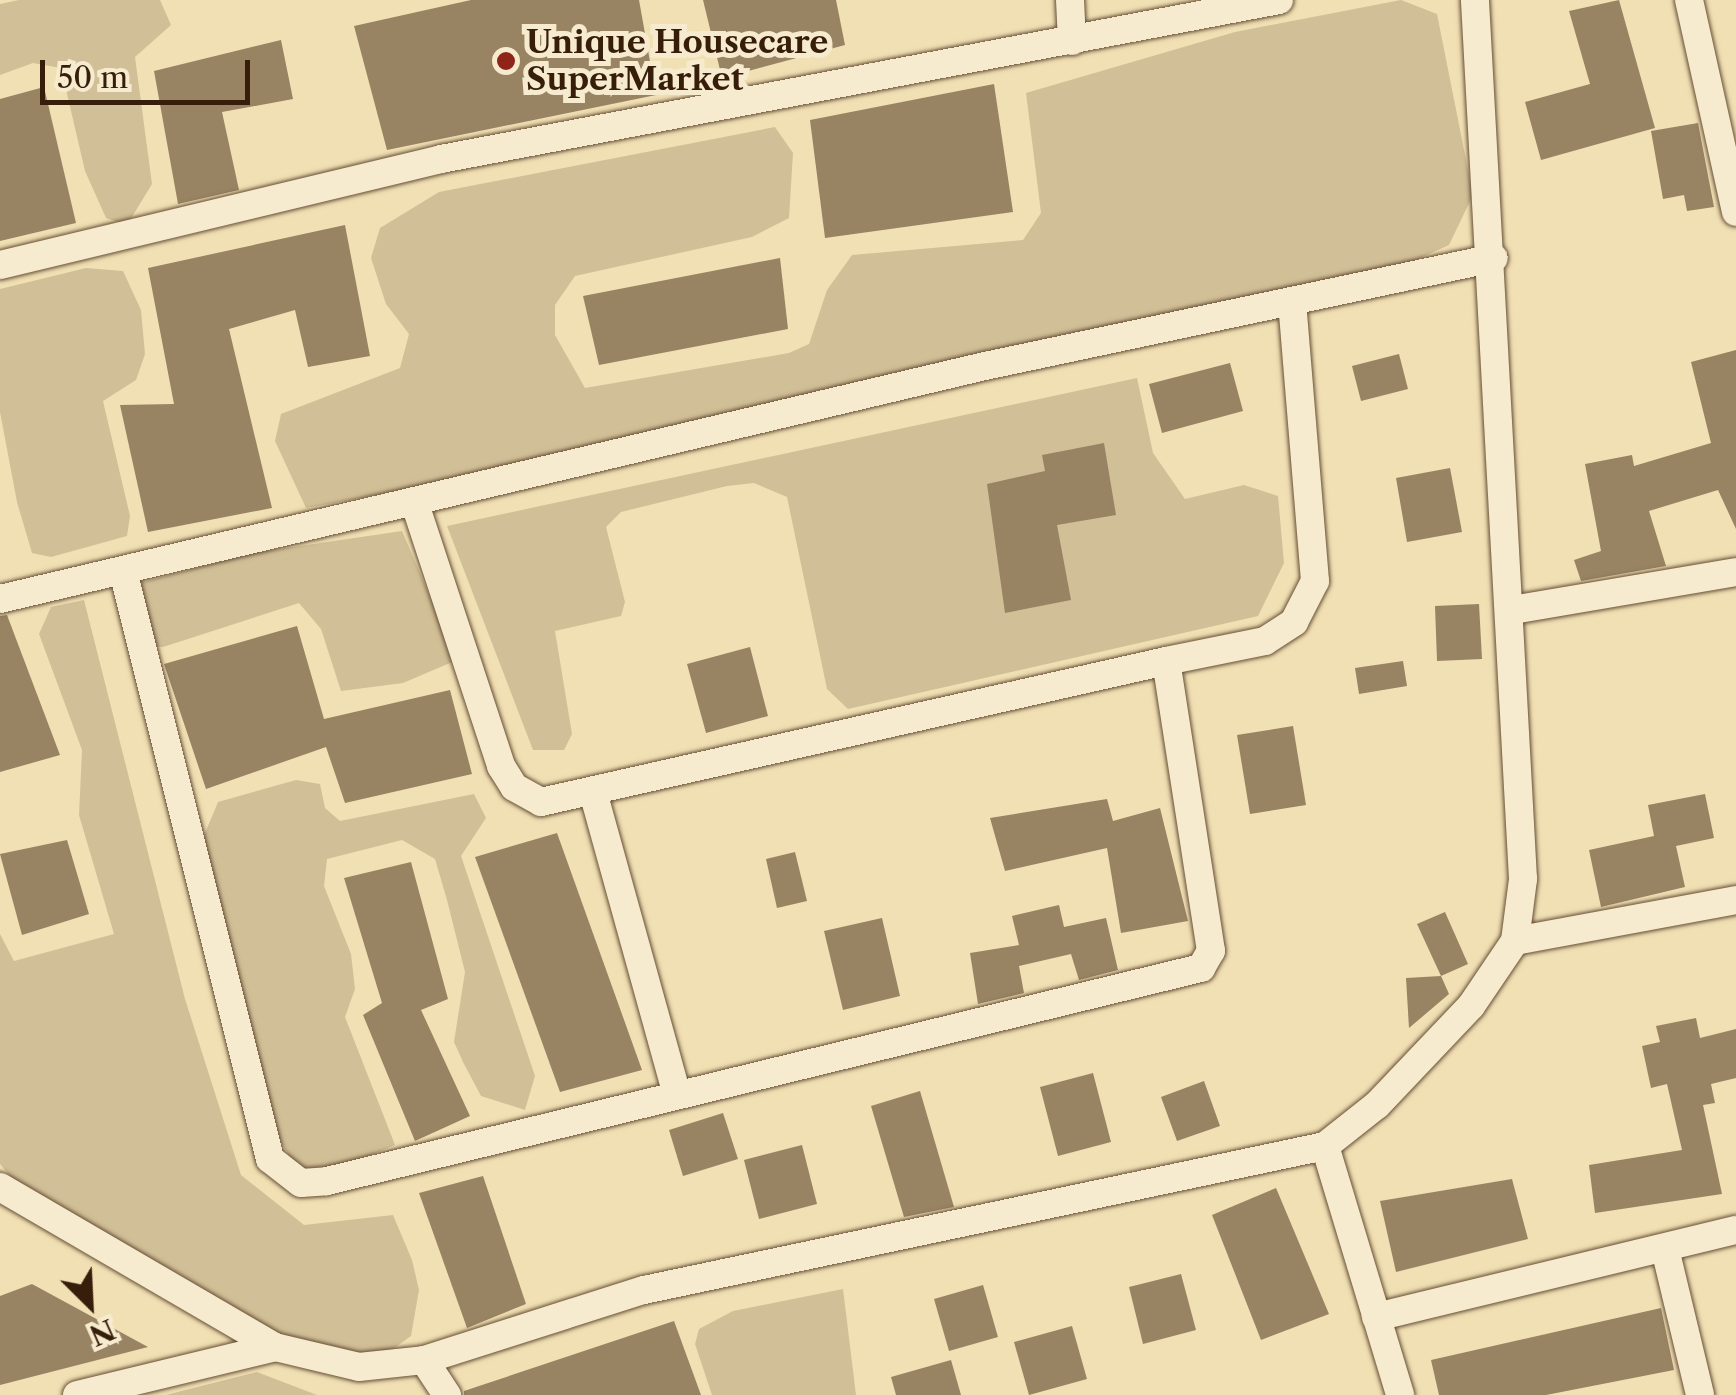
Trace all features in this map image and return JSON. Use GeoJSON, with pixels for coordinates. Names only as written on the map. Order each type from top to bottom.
{"type":"FeatureCollection","features":[{"type":"Feature","properties":{"kind":"street"},"geometry":{"type":"LineString","coordinates":[[1070,0],[1072,42]]}},
{"type":"Feature","properties":{"kind":"street"},"geometry":{"type":"LineString","coordinates":[[0,265],[441,159],[1279,0]]}},
{"type":"Feature","properties":{"kind":"street"},"geometry":{"type":"LineString","coordinates":[[0,1187],[276,1347],[359,1367],[424,1360],[644,1290],[1325,1146],[1471,1006],[1516,941],[1523,879],[1512,610],[1494,258],[1475,0]]}},
{"type":"Feature","properties":{"kind":"street"},"geometry":{"type":"LineString","coordinates":[[1688,0],[1736,212]]}},
{"type":"Feature","properties":{"kind":"street"},"geometry":{"type":"LineString","coordinates":[[0,599],[124,575],[416,507],[984,366],[1494,258]]}},
{"type":"Feature","properties":{"kind":"street"},"geometry":{"type":"LineString","coordinates":[[416,507],[457,646],[514,787],[541,802],[1265,640],[1294,622],[1315,581],[1292,302]]}},
{"type":"Feature","properties":{"kind":"street"},"geometry":{"type":"LineString","coordinates":[[1512,610],[1736,572]]}},
{"type":"Feature","properties":{"kind":"street"},"geometry":{"type":"LineString","coordinates":[[124,575],[226,1005],[270,1160],[284,1176],[327,1181],[676,1092],[1202,968],[1211,951],[1166,661]]}},
{"type":"Feature","properties":{"kind":"street"},"geometry":{"type":"LineString","coordinates":[[592,792],[676,1092]]}},
{"type":"Feature","properties":{"kind":"street"},"geometry":{"type":"LineString","coordinates":[[1516,941],[1736,900]]}},
{"type":"Feature","properties":{"kind":"street"},"geometry":{"type":"LineString","coordinates":[[1325,1146],[1400,1395]]}},
{"type":"Feature","properties":{"kind":"street"},"geometry":{"type":"LineString","coordinates":[[1376,1316],[1666,1253],[1736,1230]]}},
{"type":"Feature","properties":{"kind":"street"},"geometry":{"type":"LineString","coordinates":[[1666,1253],[1700,1395]]}},
{"type":"Feature","properties":{"kind":"street"},"geometry":{"type":"LineString","coordinates":[[77,1395],[276,1347]]}},
{"type":"Feature","properties":{"kind":"street"},"geometry":{"type":"LineString","coordinates":[[424,1360],[447,1395]]}},
{"type":"Feature","properties":{"kind":"shaded area"},"geometry":{"type":"Polygon","coordinates":[[[19,0],[160,0],[171,25],[135,57],[152,184],[127,225],[106,218],[85,171],[61,68],[33,63],[0,75],[0,4],[19,0]]]}},
{"type":"Feature","properties":{"kind":"shaded area"},"geometry":{"type":"Polygon","coordinates":[[[1401,0],[1437,14],[1473,195],[1449,245],[1400,267],[818,414],[306,508],[275,441],[281,414],[400,368],[409,334],[386,304],[371,258],[380,228],[439,192],[775,127],[793,153],[789,218],[752,237],[575,276],[555,305],[555,335],[585,388],[789,353],[809,344],[827,290],[852,255],[1023,240],[1041,213],[1026,93],[1235,32],[1401,0]]]}},
{"type":"Feature","properties":{"kind":"shaded area"},"geometry":{"type":"Polygon","coordinates":[[[86,268],[123,271],[141,310],[145,354],[136,380],[103,401],[130,516],[127,536],[51,557],[32,553],[17,502],[0,412],[0,289],[86,268]]]}},
{"type":"Feature","properties":{"kind":"shaded area"},"geometry":{"type":"Polygon","coordinates":[[[1137,378],[1153,453],[1185,499],[1244,485],[1278,496],[1284,563],[1258,616],[848,709],[827,689],[787,497],[754,483],[727,486],[621,512],[606,527],[625,602],[621,616],[555,631],[572,734],[564,750],[533,750],[447,526],[1137,378]]]}},
{"type":"Feature","properties":{"kind":"shaded area"},"geometry":{"type":"Polygon","coordinates":[[[402,531],[457,660],[403,683],[341,691],[321,629],[299,603],[163,647],[134,645],[125,587],[253,553],[402,531]]]}},
{"type":"Feature","properties":{"kind":"shaded area"},"geometry":{"type":"Polygon","coordinates":[[[84,600],[185,999],[241,1175],[304,1225],[393,1215],[412,1260],[419,1290],[411,1336],[375,1362],[325,1358],[223,1317],[29,1198],[0,1164],[0,934],[14,961],[114,934],[79,815],[82,750],[39,634],[51,607],[84,600]]]}},
{"type":"Feature","properties":{"kind":"shaded area"},"geometry":{"type":"Polygon","coordinates":[[[296,780],[320,784],[325,808],[340,821],[474,794],[486,818],[461,856],[535,1076],[525,1110],[481,1096],[463,1062],[454,1042],[465,972],[447,900],[435,859],[402,840],[327,859],[324,886],[351,954],[355,989],[345,1017],[395,1145],[318,1177],[295,1166],[263,1110],[203,838],[218,802],[296,780]]]}},
{"type":"Feature","properties":{"kind":"shaded area"},"geometry":{"type":"Polygon","coordinates":[[[843,1289],[856,1395],[712,1395],[695,1344],[699,1329],[733,1311],[843,1289]]]}},
{"type":"Feature","properties":{"kind":"shaded area"},"geometry":{"type":"Polygon","coordinates":[[[257,1372],[317,1395],[166,1395],[257,1372]]]}},
{"type":"Feature","properties":{"kind":"building","name":"Unique Housecare SuperMarket"},"geometry":{"type":"Polygon","coordinates":[[[471,0],[639,0],[656,95],[387,150],[354,26],[471,0]]]}},
{"type":"Feature","properties":{"kind":"building"},"geometry":{"type":"Polygon","coordinates":[[[703,0],[836,0],[845,45],[722,78],[703,0]]]}},
{"type":"Feature","properties":{"kind":"building"},"geometry":{"type":"Polygon","coordinates":[[[1619,0],[1655,128],[1541,160],[1525,102],[1590,84],[1569,11],[1619,0]]]}},
{"type":"Feature","properties":{"kind":"building"},"geometry":{"type":"Polygon","coordinates":[[[281,40],[293,99],[222,112],[239,190],[178,204],[154,71],[281,40]]]}},
{"type":"Feature","properties":{"kind":"building"},"geometry":{"type":"Polygon","coordinates":[[[994,84],[1013,212],[825,238],[810,120],[994,84]]]}},
{"type":"Feature","properties":{"kind":"building"},"geometry":{"type":"Polygon","coordinates":[[[44,87],[76,223],[0,241],[0,99],[44,87]]]}},
{"type":"Feature","properties":{"kind":"building"},"geometry":{"type":"Polygon","coordinates":[[[1698,123],[1714,207],[1687,211],[1684,195],[1663,199],[1651,131],[1698,123]]]}},
{"type":"Feature","properties":{"kind":"building"},"geometry":{"type":"Polygon","coordinates":[[[345,225],[370,356],[308,367],[295,310],[229,329],[272,508],[148,532],[120,405],[174,404],[148,268],[345,225]]]}},
{"type":"Feature","properties":{"kind":"building"},"geometry":{"type":"Polygon","coordinates":[[[780,258],[788,329],[599,365],[583,296],[780,258]]]}},
{"type":"Feature","properties":{"kind":"building"},"geometry":{"type":"Polygon","coordinates":[[[1736,350],[1736,529],[1718,490],[1649,511],[1666,566],[1581,581],[1574,560],[1601,551],[1585,464],[1632,455],[1634,466],[1711,443],[1691,362],[1736,350]]]}},
{"type":"Feature","properties":{"kind":"building"},"geometry":{"type":"Polygon","coordinates":[[[1399,354],[1408,389],[1361,401],[1352,366],[1399,354]]]}},
{"type":"Feature","properties":{"kind":"building"},"geometry":{"type":"Polygon","coordinates":[[[1230,363],[1243,411],[1162,433],[1149,384],[1230,363]]]}},
{"type":"Feature","properties":{"kind":"building"},"geometry":{"type":"Polygon","coordinates":[[[1104,443],[1116,515],[1057,525],[1071,600],[1005,613],[987,484],[1045,471],[1042,455],[1104,443]]]}},
{"type":"Feature","properties":{"kind":"building"},"geometry":{"type":"Polygon","coordinates":[[[1450,468],[1462,532],[1407,542],[1396,478],[1450,468]]]}},
{"type":"Feature","properties":{"kind":"building"},"geometry":{"type":"Polygon","coordinates":[[[1479,604],[1482,659],[1437,661],[1435,606],[1479,604]]]}},
{"type":"Feature","properties":{"kind":"building"},"geometry":{"type":"Polygon","coordinates":[[[7,615],[60,755],[0,772],[0,616],[7,615]]]}},
{"type":"Feature","properties":{"kind":"building"},"geometry":{"type":"Polygon","coordinates":[[[297,626],[324,719],[450,690],[472,774],[345,803],[326,747],[206,789],[164,664],[297,626]]]}},
{"type":"Feature","properties":{"kind":"building"},"geometry":{"type":"Polygon","coordinates":[[[750,647],[768,716],[706,733],[687,664],[750,647]]]}},
{"type":"Feature","properties":{"kind":"building"},"geometry":{"type":"Polygon","coordinates":[[[1403,661],[1407,686],[1359,694],[1355,668],[1403,661]]]}},
{"type":"Feature","properties":{"kind":"building"},"geometry":{"type":"Polygon","coordinates":[[[1293,726],[1306,805],[1250,814],[1237,735],[1293,726]]]}},
{"type":"Feature","properties":{"kind":"building"},"geometry":{"type":"Polygon","coordinates":[[[1705,794],[1714,838],[1676,846],[1685,887],[1601,907],[1589,850],[1654,836],[1648,805],[1705,794]]]}},
{"type":"Feature","properties":{"kind":"building"},"geometry":{"type":"Polygon","coordinates":[[[1107,799],[1113,821],[1160,808],[1188,921],[1121,933],[1107,848],[1005,871],[990,818],[1107,799]]]}},
{"type":"Feature","properties":{"kind":"building"},"geometry":{"type":"Polygon","coordinates":[[[557,833],[642,1070],[560,1092],[475,857],[557,833]]]}},
{"type":"Feature","properties":{"kind":"building"},"geometry":{"type":"Polygon","coordinates":[[[67,840],[89,914],[22,935],[0,854],[67,840]]]}},
{"type":"Feature","properties":{"kind":"building"},"geometry":{"type":"Polygon","coordinates":[[[795,852],[807,901],[777,908],[766,859],[795,852]]]}},
{"type":"Feature","properties":{"kind":"building"},"geometry":{"type":"Polygon","coordinates":[[[411,862],[448,999],[421,1010],[470,1116],[415,1141],[363,1015],[382,1003],[344,878],[411,862]]]}},
{"type":"Feature","properties":{"kind":"building"},"geometry":{"type":"Polygon","coordinates":[[[1059,905],[1064,927],[1106,918],[1118,970],[1079,980],[1071,954],[1019,966],[1024,993],[978,1004],[970,953],[1019,945],[1012,916],[1059,905]]]}},
{"type":"Feature","properties":{"kind":"building"},"geometry":{"type":"Polygon","coordinates":[[[1445,912],[1468,964],[1441,976],[1417,924],[1445,912]]]}},
{"type":"Feature","properties":{"kind":"building"},"geometry":{"type":"Polygon","coordinates":[[[882,918],[900,996],[843,1010],[824,931],[882,918]]]}},
{"type":"Feature","properties":{"kind":"building"},"geometry":{"type":"Polygon","coordinates":[[[1441,976],[1449,994],[1409,1028],[1406,978],[1441,976]]]}},
{"type":"Feature","properties":{"kind":"building"},"geometry":{"type":"Polygon","coordinates":[[[1696,1018],[1700,1038],[1736,1029],[1736,1078],[1711,1084],[1715,1103],[1703,1105],[1722,1194],[1595,1213],[1589,1165],[1682,1150],[1667,1084],[1651,1088],[1642,1046],[1660,1042],[1656,1026],[1696,1018]]]}},
{"type":"Feature","properties":{"kind":"building"},"geometry":{"type":"Polygon","coordinates":[[[1093,1073],[1111,1142],[1058,1156],[1040,1087],[1093,1073]]]}},
{"type":"Feature","properties":{"kind":"building"},"geometry":{"type":"Polygon","coordinates":[[[1204,1081],[1220,1126],[1177,1141],[1161,1097],[1204,1081]]]}},
{"type":"Feature","properties":{"kind":"building"},"geometry":{"type":"Polygon","coordinates":[[[920,1091],[954,1207],[904,1217],[871,1106],[920,1091]]]}},
{"type":"Feature","properties":{"kind":"building"},"geometry":{"type":"Polygon","coordinates":[[[723,1113],[738,1159],[683,1176],[669,1130],[723,1113]]]}},
{"type":"Feature","properties":{"kind":"building"},"geometry":{"type":"Polygon","coordinates":[[[802,1145],[817,1204],[759,1219],[744,1160],[802,1145]]]}},
{"type":"Feature","properties":{"kind":"building"},"geometry":{"type":"Polygon","coordinates":[[[483,1176],[526,1304],[467,1328],[419,1193],[483,1176]]]}},
{"type":"Feature","properties":{"kind":"building"},"geometry":{"type":"Polygon","coordinates":[[[1512,1179],[1528,1239],[1396,1272],[1380,1201],[1512,1179]]]}},
{"type":"Feature","properties":{"kind":"building"},"geometry":{"type":"Polygon","coordinates":[[[1276,1188],[1329,1314],[1261,1340],[1212,1215],[1276,1188]]]}},
{"type":"Feature","properties":{"kind":"building"},"geometry":{"type":"Polygon","coordinates":[[[1181,1274],[1196,1330],[1143,1344],[1129,1287],[1181,1274]]]}},
{"type":"Feature","properties":{"kind":"building"},"geometry":{"type":"Polygon","coordinates":[[[32,1284],[148,1347],[0,1385],[0,1296],[32,1284]]]}},
{"type":"Feature","properties":{"kind":"building"},"geometry":{"type":"Polygon","coordinates":[[[983,1285],[998,1337],[949,1351],[934,1299],[983,1285]]]}},
{"type":"Feature","properties":{"kind":"building"},"geometry":{"type":"Polygon","coordinates":[[[1661,1308],[1674,1370],[1546,1395],[1439,1395],[1431,1360],[1661,1308]]]}},
{"type":"Feature","properties":{"kind":"building"},"geometry":{"type":"Polygon","coordinates":[[[674,1321],[701,1395],[464,1395],[464,1391],[674,1321]]]}},
{"type":"Feature","properties":{"kind":"building"},"geometry":{"type":"Polygon","coordinates":[[[1072,1326],[1087,1379],[1029,1395],[1014,1342],[1072,1326]]]}},
{"type":"Feature","properties":{"kind":"building"},"geometry":{"type":"Polygon","coordinates":[[[951,1360],[961,1395],[896,1395],[891,1377],[951,1360]]]}},
{"type":"Feature","properties":{"kind":"place","name":"Unique Housecare SuperMarket"},"geometry":{"type":"Point","coordinates":[506,61]}}]}
